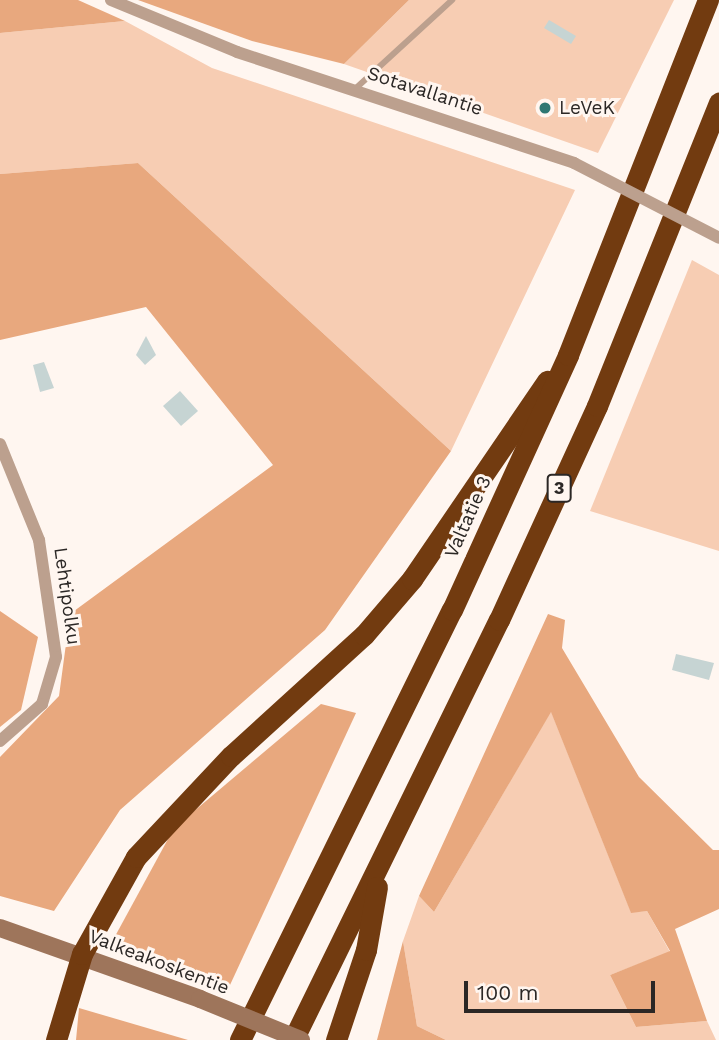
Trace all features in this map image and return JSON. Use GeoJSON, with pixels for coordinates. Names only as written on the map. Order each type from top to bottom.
{"type":"FeatureCollection","features":[{"type":"Feature","properties":{"kind":"highway","name":"Valtatie 3"},"geometry":{"type":"LineString","coordinates":[[240,1040],[452,610],[568,355],[708,0]]}},
{"type":"Feature","properties":{"kind":"highway","name":"3"},"geometry":{"type":"LineString","coordinates":[[293,1040],[380,865],[591,418],[719,103]]}},
{"type":"Feature","properties":{"kind":"highway"},"geometry":{"type":"LineString","coordinates":[[56,1040],[82,954],[136,856],[181,804],[310,688],[412,579],[518,418],[568,355]]}},
{"type":"Feature","properties":{"kind":"highway"},"geometry":{"type":"LineString","coordinates":[[336,1040],[366,950],[380,865]]}},
{"type":"Feature","properties":{"kind":"street","name":"Sotavallantie"},"geometry":{"type":"LineString","coordinates":[[111,0],[237,52],[573,163],[719,238]]}},
{"type":"Feature","properties":{"kind":"street","name":"Lehtipolku"},"geometry":{"type":"LineString","coordinates":[[0,444],[39,540],[56,657],[42,704],[0,741]]}},
{"type":"Feature","properties":{"kind":"street","name":"Valkeakoskentie"},"geometry":{"type":"LineString","coordinates":[[0,928],[82,954],[301,1040]]}},
{"type":"Feature","properties":{"kind":"lane"},"geometry":{"type":"LineString","coordinates":[[355,89],[452,0]]}},
{"type":"Feature","properties":{"kind":"shaded area"},"geometry":{"type":"Polygon","coordinates":[[[0,0],[78,0],[125,21],[0,33],[0,0]]]}},
{"type":"Feature","properties":{"kind":"shaded area"},"geometry":{"type":"Polygon","coordinates":[[[138,0],[409,0],[344,64],[252,41],[138,0]]]}},
{"type":"Feature","properties":{"kind":"shaded area","name":"LeVeK"},"geometry":{"type":"Polygon","coordinates":[[[409,0],[674,0],[598,153],[344,64],[409,0]]]}},
{"type":"Feature","properties":{"kind":"shaded area"},"geometry":{"type":"Polygon","coordinates":[[[125,21],[212,68],[575,190],[451,451],[138,163],[0,174],[0,33],[125,21]]]}},
{"type":"Feature","properties":{"kind":"shaded area"},"geometry":{"type":"Polygon","coordinates":[[[138,163],[451,451],[325,630],[120,810],[54,911],[0,896],[0,757],[59,696],[70,614],[273,465],[146,307],[0,340],[0,174],[138,163]]]}},
{"type":"Feature","properties":{"kind":"shaded area"},"geometry":{"type":"Polygon","coordinates":[[[692,260],[719,275],[719,551],[590,511],[692,260]]]}},
{"type":"Feature","properties":{"kind":"shaded area"},"geometry":{"type":"Polygon","coordinates":[[[0,611],[38,637],[21,710],[0,727],[0,611]]]}},
{"type":"Feature","properties":{"kind":"shaded area"},"geometry":{"type":"Polygon","coordinates":[[[548,614],[565,620],[562,648],[639,777],[713,850],[719,850],[719,909],[675,929],[707,1021],[636,1027],[610,975],[670,951],[647,911],[631,913],[551,712],[434,912],[419,896],[548,614]]]}},
{"type":"Feature","properties":{"kind":"shaded area"},"geometry":{"type":"Polygon","coordinates":[[[321,704],[356,713],[230,985],[113,940],[174,828],[321,704]]]}},
{"type":"Feature","properties":{"kind":"shaded area"},"geometry":{"type":"Polygon","coordinates":[[[551,711],[631,912],[647,911],[670,952],[610,975],[636,1027],[707,1021],[716,1040],[446,1040],[417,1026],[403,941],[419,896],[434,912],[551,711]]]}},
{"type":"Feature","properties":{"kind":"shaded area"},"geometry":{"type":"Polygon","coordinates":[[[403,941],[417,1026],[446,1040],[377,1040],[403,941]]]}},
{"type":"Feature","properties":{"kind":"shaded area"},"geometry":{"type":"Polygon","coordinates":[[[79,1008],[188,1040],[76,1040],[79,1008]]]}},
{"type":"Feature","properties":{"kind":"building"},"geometry":{"type":"Polygon","coordinates":[[[549,20],[576,36],[571,44],[544,28],[549,20]]]}},
{"type":"Feature","properties":{"kind":"building"},"geometry":{"type":"Polygon","coordinates":[[[146,336],[156,355],[145,365],[136,355],[146,336]]]}},
{"type":"Feature","properties":{"kind":"building"},"geometry":{"type":"Polygon","coordinates":[[[44,362],[54,388],[40,392],[33,365],[44,362]]]}},
{"type":"Feature","properties":{"kind":"building"},"geometry":{"type":"Polygon","coordinates":[[[180,391],[198,411],[181,426],[163,406],[180,391]]]}},
{"type":"Feature","properties":{"kind":"building"},"geometry":{"type":"Polygon","coordinates":[[[676,654],[714,663],[709,680],[672,670],[676,654]]]}},
{"type":"Feature","properties":{"kind":"place","name":"LeVeK"},"geometry":{"type":"Point","coordinates":[545,108]}}]}
